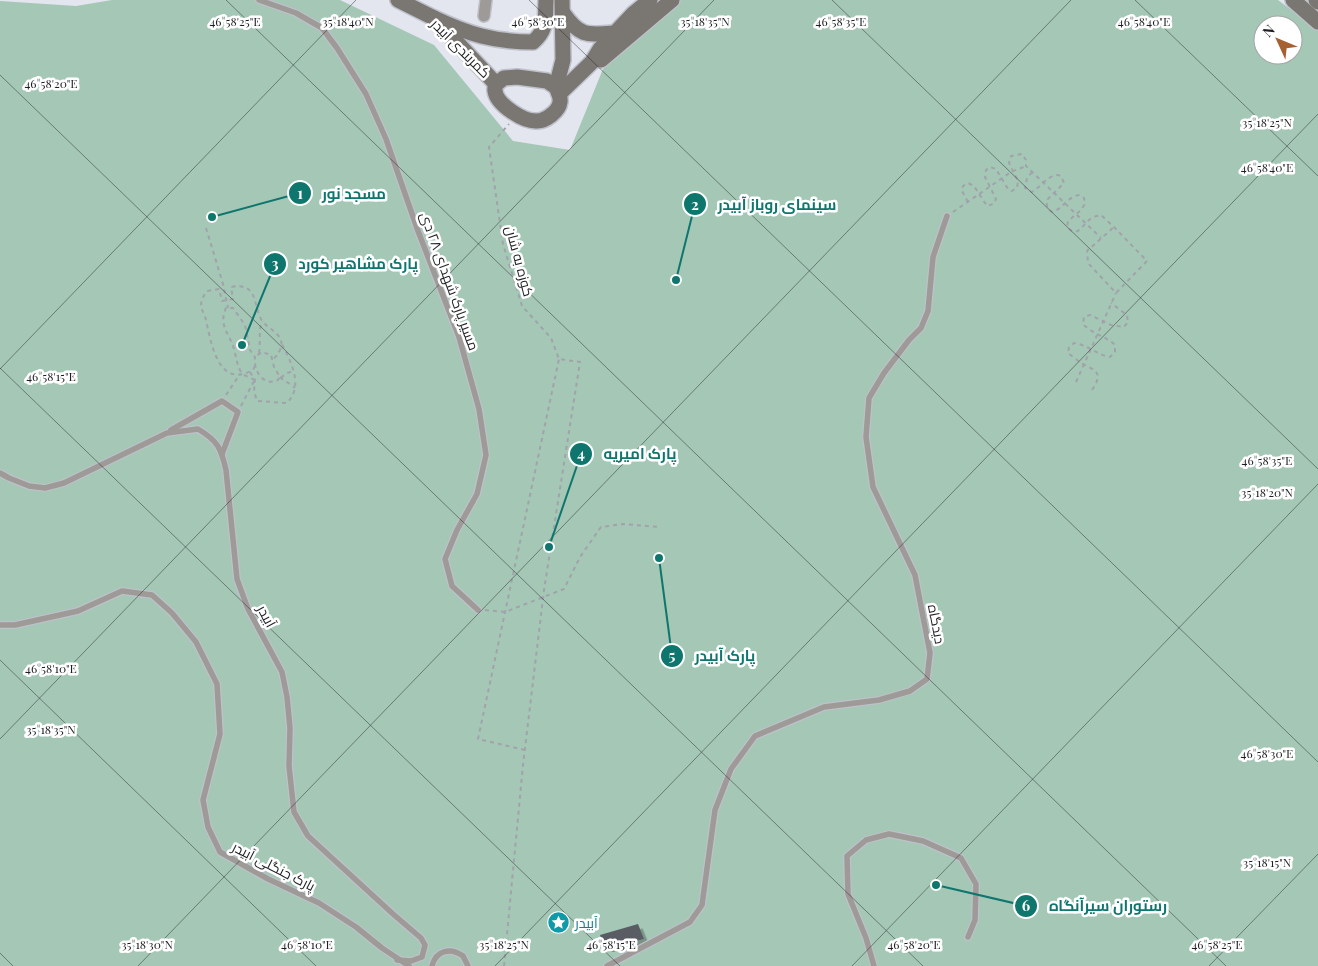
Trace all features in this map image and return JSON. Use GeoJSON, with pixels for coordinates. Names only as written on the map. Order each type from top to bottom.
{"type":"FeatureCollection","features":[{"type":"Feature","properties":{"kind":"main road","name":"کمربندی آبیدر"},"geometry":{"type":"LineString","coordinates":[[398,0],[434,18],[496,84]]}},
{"type":"Feature","properties":{"kind":"main road"},"geometry":{"type":"LineString","coordinates":[[434,18],[470,34],[491,39],[533,42],[541,34],[545,24],[546,0]]}},
{"type":"Feature","properties":{"kind":"main road"},"geometry":{"type":"LineString","coordinates":[[558,90],[592,62],[600,49],[634,13],[650,0]]}},
{"type":"Feature","properties":{"kind":"main road"},"geometry":{"type":"LineString","coordinates":[[592,62],[602,60],[672,0]]}},
{"type":"Feature","properties":{"kind":"main road"},"geometry":{"type":"LineString","coordinates":[[1293,0],[1318,22]]}},
{"type":"Feature","properties":{"kind":"main road"},"geometry":{"type":"LineString","coordinates":[[563,7],[572,26],[584,33],[593,36],[615,34]]}},
{"type":"Feature","properties":{"kind":"main road"},"geometry":{"type":"LineString","coordinates":[[558,90],[547,81],[517,77],[504,78],[496,84],[495,91],[506,107],[517,115],[537,121],[545,119],[557,109],[560,102],[558,90],[563,60],[563,7]]}},
{"type":"Feature","properties":{"kind":"street"},"geometry":{"type":"LineString","coordinates":[[484,16],[486,0]]}},
{"type":"Feature","properties":{"kind":"lane","name":"مسیر پارک شهدای ۲۸ دی"},"geometry":{"type":"LineString","coordinates":[[259,0],[296,13],[322,28],[366,94],[386,139],[418,231],[459,337],[479,409],[486,455],[477,494],[456,530],[444,559],[452,586],[478,610]]}},
{"type":"Feature","properties":{"kind":"lane","name":"دیدگاه"},"geometry":{"type":"LineString","coordinates":[[606,966],[690,922],[702,905],[715,810],[731,769],[755,736],[824,707],[879,700],[910,691],[927,679],[930,653],[915,575],[873,487],[866,437],[869,398],[894,360],[921,328],[928,311],[934,257],[947,216]]}},
{"type":"Feature","properties":{"kind":"lane"},"geometry":{"type":"LineString","coordinates":[[0,473],[29,486],[45,488],[64,483],[168,433],[222,401],[238,412],[222,454]]}},
{"type":"Feature","properties":{"kind":"lane"},"geometry":{"type":"LineString","coordinates":[[168,433],[198,429],[216,442],[222,454]]}},
{"type":"Feature","properties":{"kind":"lane","name":"آبیدر"},"geometry":{"type":"LineString","coordinates":[[222,454],[237,579],[248,609],[282,672],[290,728],[289,766],[294,812],[308,836],[421,938],[424,946],[422,957],[411,961],[397,960]]}},
{"type":"Feature","properties":{"kind":"lane","name":"پارک جنگلی آبیدر"},"geometry":{"type":"LineString","coordinates":[[0,625],[15,625],[78,611],[122,591],[152,595],[172,613],[196,642],[216,684],[220,734],[203,800],[208,827],[220,852],[268,879],[319,903],[356,927],[397,960],[409,966]]}},
{"type":"Feature","properties":{"kind":"lane"},"geometry":{"type":"LineString","coordinates":[[874,966],[866,938],[848,894],[847,856],[866,840],[889,834],[923,841],[961,858],[976,884],[975,920],[968,937]]}},
{"type":"Feature","properties":{"kind":"lane"},"geometry":{"type":"LineString","coordinates":[[432,966],[440,953],[452,950],[463,956],[468,966]]}},
{"type":"Feature","properties":{"kind":"path","name":"کوزه به شان"},"geometry":{"type":"LineString","coordinates":[[517,115],[489,147],[503,244],[522,306],[551,338],[559,359]]}},
{"type":"Feature","properties":{"kind":"path"},"geometry":{"type":"LineString","coordinates":[[968,202],[962,191],[963,186],[968,183],[974,186],[987,206],[993,204],[996,198],[985,177],[986,170],[990,167],[996,169],[1008,190],[1012,191],[1016,188],[1018,182],[1009,163],[1011,156],[1022,154],[1026,160],[1026,166],[1101,238]]}},
{"type":"Feature","properties":{"kind":"path"},"geometry":{"type":"LineString","coordinates":[[947,216],[1012,171],[1026,166]]}},
{"type":"Feature","properties":{"kind":"path"},"geometry":{"type":"LineString","coordinates":[[1032,172],[1025,184],[1028,191],[1032,192],[1044,184],[1050,176],[1057,174],[1061,176],[1064,183],[1046,201],[1048,209],[1052,212],[1056,211],[1073,196],[1079,195],[1084,198],[1085,204],[1068,221],[1067,227],[1070,230],[1075,232],[1081,229],[1091,218],[1101,216],[1114,226],[1147,261],[1116,293],[1076,382]]}},
{"type":"Feature","properties":{"kind":"path"},"geometry":{"type":"LineString","coordinates":[[1114,226],[1088,252],[1088,263],[1116,293]]}},
{"type":"Feature","properties":{"kind":"path"},"geometry":{"type":"LineString","coordinates":[[206,228],[228,308]]}},
{"type":"Feature","properties":{"kind":"path"},"geometry":{"type":"LineString","coordinates":[[255,356],[258,353],[259,330],[262,321],[256,299],[245,288],[239,286],[231,287],[233,299],[222,301],[220,288],[207,291],[202,300],[201,310],[205,316],[219,364],[231,374],[236,375],[250,372],[255,366]]}},
{"type":"Feature","properties":{"kind":"path"},"geometry":{"type":"LineString","coordinates":[[1092,390],[1098,382],[1098,375],[1095,369],[1068,353],[1069,348],[1074,343],[1081,344],[1103,356],[1110,357],[1115,352],[1115,345],[1088,330],[1083,324],[1084,317],[1090,315],[1118,327],[1124,327],[1128,322],[1127,315],[1111,303]]}},
{"type":"Feature","properties":{"kind":"path"},"geometry":{"type":"LineString","coordinates":[[255,380],[241,373],[232,344],[224,331],[224,310],[228,308],[233,308],[245,325],[248,345],[255,356],[256,372],[266,380],[274,382],[293,371]]}},
{"type":"Feature","properties":{"kind":"path"},"geometry":{"type":"LineString","coordinates":[[250,372],[255,380],[254,391],[257,401],[287,403],[296,388],[288,354],[282,342],[276,332],[262,321]]}},
{"type":"Feature","properties":{"kind":"path"},"geometry":{"type":"LineString","coordinates":[[272,359],[278,354],[282,342]]}},
{"type":"Feature","properties":{"kind":"path"},"geometry":{"type":"LineString","coordinates":[[258,353],[267,352],[280,377],[285,382],[290,382],[296,388]]}},
{"type":"Feature","properties":{"kind":"path"},"geometry":{"type":"LineString","coordinates":[[504,966],[525,750],[543,598],[580,362],[559,359],[478,739],[525,750]]}},
{"type":"Feature","properties":{"kind":"path"},"geometry":{"type":"LineString","coordinates":[[222,401],[241,373]]}},
{"type":"Feature","properties":{"kind":"path"},"geometry":{"type":"LineString","coordinates":[[238,412],[255,380]]}},
{"type":"Feature","properties":{"kind":"path"},"geometry":{"type":"LineString","coordinates":[[478,610],[505,612],[564,589],[580,557],[601,527],[623,524],[659,527]]}},
{"type":"Feature","properties":{"kind":"green space"},"geometry":{"type":"Polygon","coordinates":[[[112,0],[340,0],[434,45],[513,141],[570,150],[603,69],[676,0],[1278,0],[1298,15],[1253,15],[1253,65],[1303,65],[1303,19],[1318,30],[1318,966],[0,966],[0,1],[76,6],[112,0]]]}},
{"type":"Feature","properties":{"kind":"building"},"geometry":{"type":"Polygon","coordinates":[[[638,924],[644,939],[605,949],[600,935],[638,924]]]}},
{"type":"Feature","properties":{"kind":"place","name":"مسجد نور"},"geometry":{"type":"Point","coordinates":[212,217]}},
{"type":"Feature","properties":{"kind":"place","name":"سینمای روباز آبیدر"},"geometry":{"type":"Point","coordinates":[676,280]}},
{"type":"Feature","properties":{"kind":"place","name":"پارک مشاهیر کورد"},"geometry":{"type":"Point","coordinates":[242,345]}},
{"type":"Feature","properties":{"kind":"place","name":"پارک امیریه"},"geometry":{"type":"Point","coordinates":[549,547]}},
{"type":"Feature","properties":{"kind":"place","name":"پارک آبیدر"},"geometry":{"type":"Point","coordinates":[659,558]}},
{"type":"Feature","properties":{"kind":"place","name":"رستوران سیرآنگاه"},"geometry":{"type":"Point","coordinates":[936,885]}},
{"type":"Feature","properties":{"kind":"place","name":"آبیدر"},"geometry":{"type":"Point","coordinates":[559,922]}}]}
